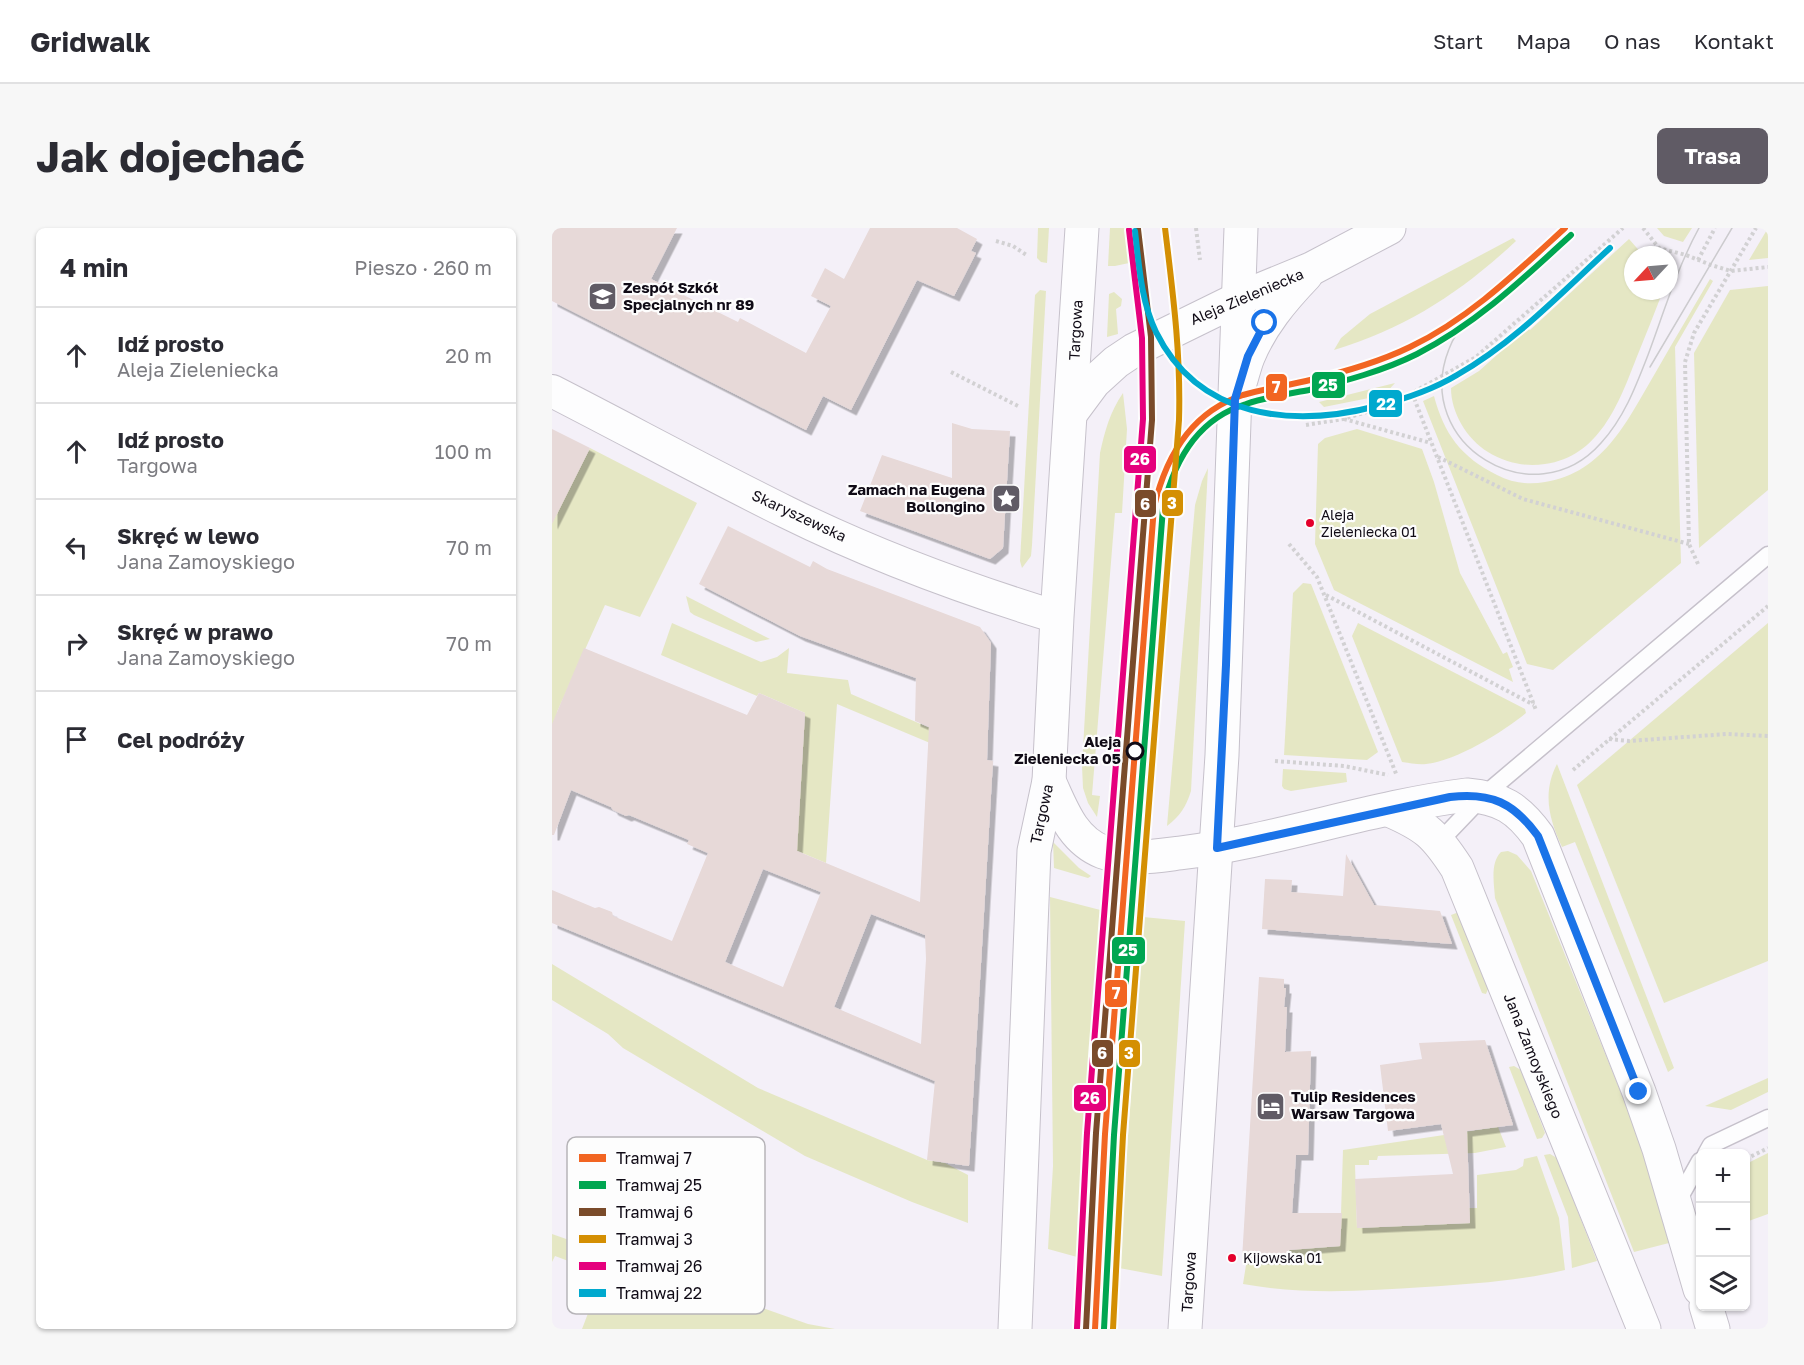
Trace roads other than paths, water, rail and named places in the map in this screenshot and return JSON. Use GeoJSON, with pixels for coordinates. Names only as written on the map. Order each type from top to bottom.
{"type":"FeatureCollection","features":[{"type":"Feature","properties":{"kind":"main road","name":"Targowa"},"geometry":{"type":"LineString","coordinates":[[1015,1329],[1034,851],[1049,782],[1057,617],[1082,228]]}},
{"type":"Feature","properties":{"kind":"main road","name":"Targowa"},"geometry":{"type":"LineString","coordinates":[[1185,1329],[1217,848],[1226,665],[1241,228]]}},
{"type":"Feature","properties":{"kind":"main road","name":"Aleja Zieleniecka"},"geometry":{"type":"LineString","coordinates":[[1071,413],[1094,382],[1116,362],[1160,336],[1238,299],[1311,269],[1378,230]]}},
{"type":"Feature","properties":{"kind":"main road","name":"Aleja Zieleniecka"},"geometry":{"type":"LineString","coordinates":[[1235,399],[1248,356],[1265,323],[1311,269]]}},
{"type":"Feature","properties":{"kind":"main road"},"geometry":{"type":"LineString","coordinates":[[1049,782],[1069,825],[1085,841],[1103,852],[1150,857],[1217,848],[1450,797],[1483,796],[1500,801],[1515,810],[1538,836],[1639,1092],[1659,1149],[1696,1271]]}},
{"type":"Feature","properties":{"kind":"main road","name":"Jana Zamoyskiego"},"geometry":{"type":"LineString","coordinates":[[1389,810],[1415,822],[1440,841],[1457,868],[1644,1329]]}},
{"type":"Feature","properties":{"kind":"main road"},"geometry":{"type":"LineString","coordinates":[[1708,1311],[1713,1329]]}},
{"type":"Feature","properties":{"kind":"street","name":"Skaryszewska"},"geometry":{"type":"LineString","coordinates":[[552,391],[788,513],[902,562],[1005,602],[1057,617]]}},
{"type":"Feature","properties":{"kind":"lane"},"geometry":{"type":"LineString","coordinates":[[1440,841],[1483,796],[1768,555]]}},
{"type":"Feature","properties":{"kind":"lane"},"geometry":{"type":"LineString","coordinates":[[1709,1149],[1711,1145],[1768,1118]]}},
{"type":"Feature","properties":{"kind":"lane"},"geometry":{"type":"LineString","coordinates":[[1676,1205],[1696,1170]]}},
{"type":"Feature","properties":{"kind":"tram line","name":"3"},"geometry":{"type":"LineString","coordinates":[[1113,1329],[1123,1135],[1179,420],[1178,348],[1165,228]]}},
{"type":"Feature","properties":{"kind":"tram line"},"geometry":{"type":"LineString","coordinates":[[1529,261],[1560,228]]}},
{"type":"Feature","properties":{"kind":"tram line","name":"7"},"geometry":{"type":"LineString","coordinates":[[1095,1329],[1105,1134],[1154,507],[1166,470],[1183,438],[1209,412],[1243,395],[1359,367],[1385,358],[1432,336],[1492,294],[1565,228]]}},
{"type":"Feature","properties":{"kind":"tram line"},"geometry":{"type":"LineString","coordinates":[[1504,283],[1480,306],[1453,339],[1442,383],[1447,414],[1463,441],[1486,460],[1513,472],[1544,474],[1574,465],[1601,443],[1616,423],[1639,378],[1677,274],[1699,228]]}},
{"type":"Feature","properties":{"kind":"tram line"},"geometry":{"type":"LineString","coordinates":[[1650,367],[1732,228]]}},
{"type":"Feature","properties":{"kind":"tram line","name":"6"},"geometry":{"type":"LineString","coordinates":[[1086,1329],[1096,1133],[1152,420],[1151,337],[1138,229]]}},
{"type":"Feature","properties":{"kind":"tram line","name":"26"},"geometry":{"type":"LineString","coordinates":[[1077,1328],[1087,1133],[1143,419],[1142,338],[1129,230]]}},
{"type":"Feature","properties":{"kind":"tram line","name":"22"},"geometry":{"type":"LineString","coordinates":[[1135,231],[1141,283],[1147,308],[1156,332],[1174,361],[1197,383],[1223,399],[1251,410],[1281,415],[1313,416],[1345,413],[1398,400],[1428,390],[1448,380],[1478,362],[1518,332],[1610,248]]}},
{"type":"Feature","properties":{"kind":"tram line","name":"25"},"geometry":{"type":"LineString","coordinates":[[1104,1329],[1114,1135],[1163,508],[1174,474],[1190,444],[1214,420],[1246,404],[1364,375],[1417,354],[1479,315],[1571,235]]}},
{"type":"Feature","properties":{"kind":"place","name":"Zespół Szkół Specjalnych nr 89"},"geometry":{"type":"Point","coordinates":[602,297]}},
{"type":"Feature","properties":{"kind":"place","name":"Zamach na Eugena Bollongino"},"geometry":{"type":"Point","coordinates":[1006,499]}},
{"type":"Feature","properties":{"kind":"place","name":"Aleja Zieleniecka 01"},"geometry":{"type":"Point","coordinates":[1310,523]}},
{"type":"Feature","properties":{"kind":"place","name":"Aleja Zieleniecka 05"},"geometry":{"type":"Point","coordinates":[1135,751]}},
{"type":"Feature","properties":{"kind":"place","name":"Tulip Residences Warsaw Targowa"},"geometry":{"type":"Point","coordinates":[1270,1106]}},
{"type":"Feature","properties":{"kind":"place","name":"Kijowska 01"},"geometry":{"type":"Point","coordinates":[1232,1258]}}]}
